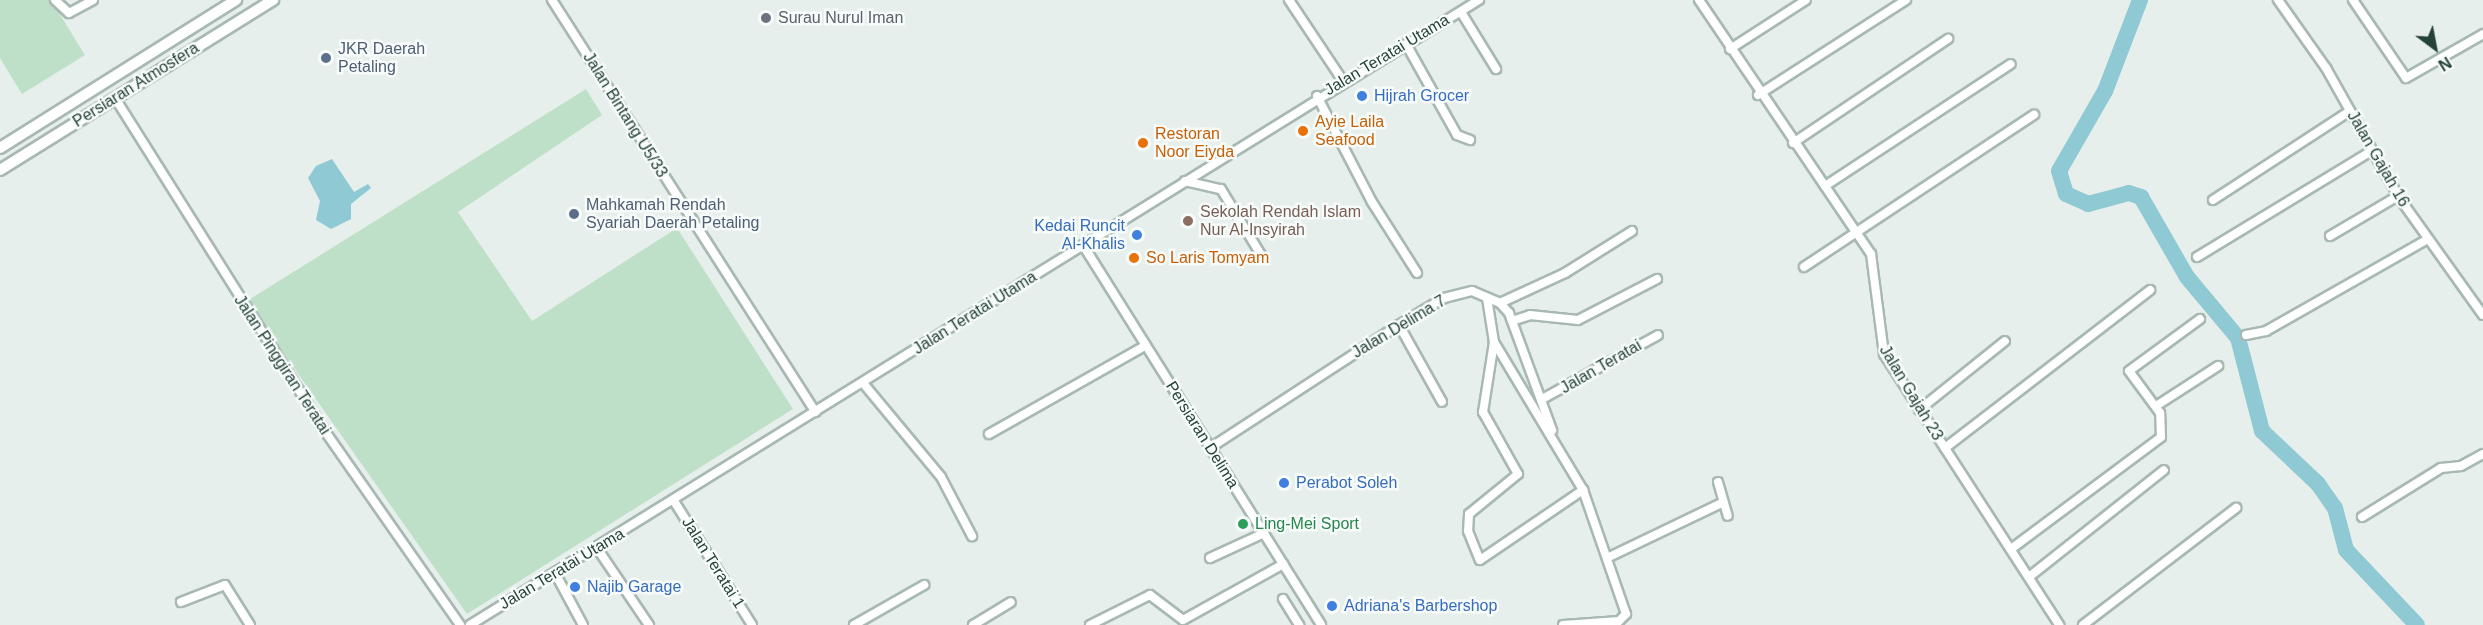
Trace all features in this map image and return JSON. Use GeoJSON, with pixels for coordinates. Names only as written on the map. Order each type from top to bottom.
{"type":"FeatureCollection","features":[{"type":"Feature","properties":{"kind":"street"},"geometry":{"type":"LineString","coordinates":[[55,0],[69,13],[93,0]]}},
{"type":"Feature","properties":{"kind":"street","name":"Persiaran Atmosfera"},"geometry":{"type":"LineString","coordinates":[[0,148],[236,0]]}},
{"type":"Feature","properties":{"kind":"street","name":"Persiaran Atmosfera"},"geometry":{"type":"LineString","coordinates":[[0,170],[273,0]]}},
{"type":"Feature","properties":{"kind":"street","name":"Jalan Bintang U5/33"},"geometry":{"type":"LineString","coordinates":[[552,0],[815,412]]}},
{"type":"Feature","properties":{"kind":"street"},"geometry":{"type":"LineString","coordinates":[[1289,0],[1343,81]]}},
{"type":"Feature","properties":{"kind":"street","name":"Jalan Teratai Utama"},"geometry":{"type":"LineString","coordinates":[[470,625],[674,501],[1317,96],[1479,0]]}},
{"type":"Feature","properties":{"kind":"street"},"geometry":{"type":"LineString","coordinates":[[1730,49],[1806,0]]}},
{"type":"Feature","properties":{"kind":"street"},"geometry":{"type":"LineString","coordinates":[[1758,95],[1906,0]]}},
{"type":"Feature","properties":{"kind":"street","name":"Jalan Gajah 16"},"geometry":{"type":"LineString","coordinates":[[2278,0],[2350,111],[2370,152],[2398,196],[2483,315]]}},
{"type":"Feature","properties":{"kind":"street"},"geometry":{"type":"LineString","coordinates":[[2353,0],[2406,78],[2483,34]]}},
{"type":"Feature","properties":{"kind":"street","name":"Jalan Gajah 23"},"geometry":{"type":"LineString","coordinates":[[1704,2],[1758,95],[1859,232],[1874,263],[1884,354],[2059,625]]}},
{"type":"Feature","properties":{"kind":"street"},"geometry":{"type":"LineString","coordinates":[[1461,12],[1496,69]]}},
{"type":"Feature","properties":{"kind":"street"},"geometry":{"type":"LineString","coordinates":[[1793,143],[1948,39]]}},
{"type":"Feature","properties":{"kind":"street"},"geometry":{"type":"LineString","coordinates":[[1406,44],[1457,135],[1470,140]]}},
{"type":"Feature","properties":{"kind":"street"},"geometry":{"type":"LineString","coordinates":[[1825,186],[2011,64]]}},
{"type":"Feature","properties":{"kind":"street"},"geometry":{"type":"LineString","coordinates":[[1317,96],[1371,202],[1417,273]]}},
{"type":"Feature","properties":{"kind":"street","name":"Jalan Pinggiran Teratai"},"geometry":{"type":"LineString","coordinates":[[115,98],[320,424],[460,625]]}},
{"type":"Feature","properties":{"kind":"street"},"geometry":{"type":"LineString","coordinates":[[2213,200],[2350,111]]}},
{"type":"Feature","properties":{"kind":"street"},"geometry":{"type":"LineString","coordinates":[[1804,267],[2034,116]]}},
{"type":"Feature","properties":{"kind":"street"},"geometry":{"type":"LineString","coordinates":[[2197,257],[2370,152]]}},
{"type":"Feature","properties":{"kind":"street"},"geometry":{"type":"LineString","coordinates":[[1185,181],[1221,189],[1263,258]]}},
{"type":"Feature","properties":{"kind":"street"},"geometry":{"type":"LineString","coordinates":[[2330,236],[2398,196]]}},
{"type":"Feature","properties":{"kind":"street"},"geometry":{"type":"LineString","coordinates":[[1554,438],[1544,398],[1512,321],[1500,303],[1565,273],[1632,231]]}},
{"type":"Feature","properties":{"kind":"street"},"geometry":{"type":"LineString","coordinates":[[2246,336],[2266,331],[2428,239]]}},
{"type":"Feature","properties":{"kind":"street","name":"Persiaran Delima"},"geometry":{"type":"LineString","coordinates":[[1083,245],[1321,625]]}},
{"type":"Feature","properties":{"kind":"street"},"geometry":{"type":"LineString","coordinates":[[1512,321],[1530,315],[1570,322],[1657,279]]}},
{"type":"Feature","properties":{"kind":"street"},"geometry":{"type":"LineString","coordinates":[[1944,448],[2150,290]]}},
{"type":"Feature","properties":{"kind":"street","name":"Jalan Delima 7"},"geometry":{"type":"LineString","coordinates":[[1210,448],[1399,325],[1459,293],[1500,303]]}},
{"type":"Feature","properties":{"kind":"street"},"geometry":{"type":"LineString","coordinates":[[1487,298],[1494,342],[1483,412],[1518,474],[1468,514],[1477,558],[1488,556],[1583,490]]}},
{"type":"Feature","properties":{"kind":"street"},"geometry":{"type":"LineString","coordinates":[[2011,549],[2155,443],[2164,429],[2156,406],[2130,369],[2200,319]]}},
{"type":"Feature","properties":{"kind":"street"},"geometry":{"type":"LineString","coordinates":[[1399,325],[1442,402]]}},
{"type":"Feature","properties":{"kind":"street","name":"Jalan Teratai"},"geometry":{"type":"LineString","coordinates":[[1544,398],[1658,335]]}},
{"type":"Feature","properties":{"kind":"street"},"geometry":{"type":"LineString","coordinates":[[1919,410],[2005,341]]}},
{"type":"Feature","properties":{"kind":"street"},"geometry":{"type":"LineString","coordinates":[[1494,342],[1554,438],[1583,490],[1623,593],[1624,618],[1563,625]]}},
{"type":"Feature","properties":{"kind":"street"},"geometry":{"type":"LineString","coordinates":[[989,434],[1146,345]]}},
{"type":"Feature","properties":{"kind":"street"},"geometry":{"type":"LineString","coordinates":[[2156,406],[2218,366]]}},
{"type":"Feature","properties":{"kind":"street"},"geometry":{"type":"LineString","coordinates":[[863,382],[941,477],[972,536]]}},
{"type":"Feature","properties":{"kind":"street"},"geometry":{"type":"LineString","coordinates":[[2362,517],[2441,468],[2462,466],[2483,454]]}},
{"type":"Feature","properties":{"kind":"street"},"geometry":{"type":"LineString","coordinates":[[2029,578],[2164,470]]}},
{"type":"Feature","properties":{"kind":"street"},"geometry":{"type":"LineString","coordinates":[[1719,482],[1728,516]]}},
{"type":"Feature","properties":{"kind":"street","name":"Jalan Teratai 1"},"geometry":{"type":"LineString","coordinates":[[674,501],[752,625]]}},
{"type":"Feature","properties":{"kind":"street"},"geometry":{"type":"LineString","coordinates":[[1609,558],[1724,502]]}},
{"type":"Feature","properties":{"kind":"street"},"geometry":{"type":"LineString","coordinates":[[2084,625],[2236,508]]}},
{"type":"Feature","properties":{"kind":"street"},"geometry":{"type":"LineString","coordinates":[[1210,558],[1264,533]]}},
{"type":"Feature","properties":{"kind":"street"},"geometry":{"type":"LineString","coordinates":[[597,548],[649,625]]}},
{"type":"Feature","properties":{"kind":"street"},"geometry":{"type":"LineString","coordinates":[[1090,625],[1150,595],[1185,620],[1283,564]]}},
{"type":"Feature","properties":{"kind":"street"},"geometry":{"type":"LineString","coordinates":[[555,573],[583,625]]}},
{"type":"Feature","properties":{"kind":"street"},"geometry":{"type":"LineString","coordinates":[[181,602],[222,584],[250,625]]}},
{"type":"Feature","properties":{"kind":"street"},"geometry":{"type":"LineString","coordinates":[[854,625],[924,585]]}},
{"type":"Feature","properties":{"kind":"street"},"geometry":{"type":"LineString","coordinates":[[1283,598],[1299,625]]}},
{"type":"Feature","properties":{"kind":"street"},"geometry":{"type":"LineString","coordinates":[[973,625],[1011,602]]}},
{"type":"Feature","properties":{"kind":"green space"},"geometry":{"type":"Polygon","coordinates":[[[0,0],[51,0],[85,55],[22,94],[0,58],[0,0]]]}},
{"type":"Feature","properties":{"kind":"green space"},"geometry":{"type":"Polygon","coordinates":[[[586,89],[602,115],[458,212],[532,321],[677,228],[793,409],[467,614],[247,301],[586,89]]]}},
{"type":"Feature","properties":{"kind":"water"},"geometry":{"type":"Polygon","coordinates":[[[332,159],[354,192],[368,184],[371,188],[351,204],[351,219],[331,229],[316,220],[320,201],[308,178],[316,166],[332,159]]]}},
{"type":"Feature","properties":{"kind":"waterway"},"geometry":{"type":"LineString","coordinates":[[2140,0],[2105,91],[2059,171],[2066,194],[2088,204],[2129,193],[2141,197],[2187,277],[2238,338],[2262,431],[2318,484],[2335,508],[2346,550],[2417,625]]}},
{"type":"Feature","properties":{"kind":"place","name":"Surau Nurul Iman"},"geometry":{"type":"Point","coordinates":[766,18]}},
{"type":"Feature","properties":{"kind":"place","name":"JKR Daerah Petaling"},"geometry":{"type":"Point","coordinates":[326,58]}},
{"type":"Feature","properties":{"kind":"place","name":"Hijrah Grocer"},"geometry":{"type":"Point","coordinates":[1362,96]}},
{"type":"Feature","properties":{"kind":"place","name":"Ayie Laila Seafood"},"geometry":{"type":"Point","coordinates":[1303,131]}},
{"type":"Feature","properties":{"kind":"place","name":"Restoran Noor Eiyda"},"geometry":{"type":"Point","coordinates":[1143,143]}},
{"type":"Feature","properties":{"kind":"place","name":"Mahkamah Rendah Syariah Daerah Petaling"},"geometry":{"type":"Point","coordinates":[574,214]}},
{"type":"Feature","properties":{"kind":"place","name":"Sekolah Rendah Islam Nur Al-Insyirah"},"geometry":{"type":"Point","coordinates":[1188,221]}},
{"type":"Feature","properties":{"kind":"place","name":"Kedai Runcit Al-Khalis"},"geometry":{"type":"Point","coordinates":[1137,235]}},
{"type":"Feature","properties":{"kind":"place","name":"So Laris Tomyam"},"geometry":{"type":"Point","coordinates":[1134,258]}},
{"type":"Feature","properties":{"kind":"place","name":"Perabot Soleh"},"geometry":{"type":"Point","coordinates":[1284,483]}},
{"type":"Feature","properties":{"kind":"place","name":"Ling-Mei Sport"},"geometry":{"type":"Point","coordinates":[1243,524]}},
{"type":"Feature","properties":{"kind":"place","name":"Najib Garage"},"geometry":{"type":"Point","coordinates":[575,587]}},
{"type":"Feature","properties":{"kind":"place","name":"Adriana's Barbershop"},"geometry":{"type":"Point","coordinates":[1332,606]}}]}
